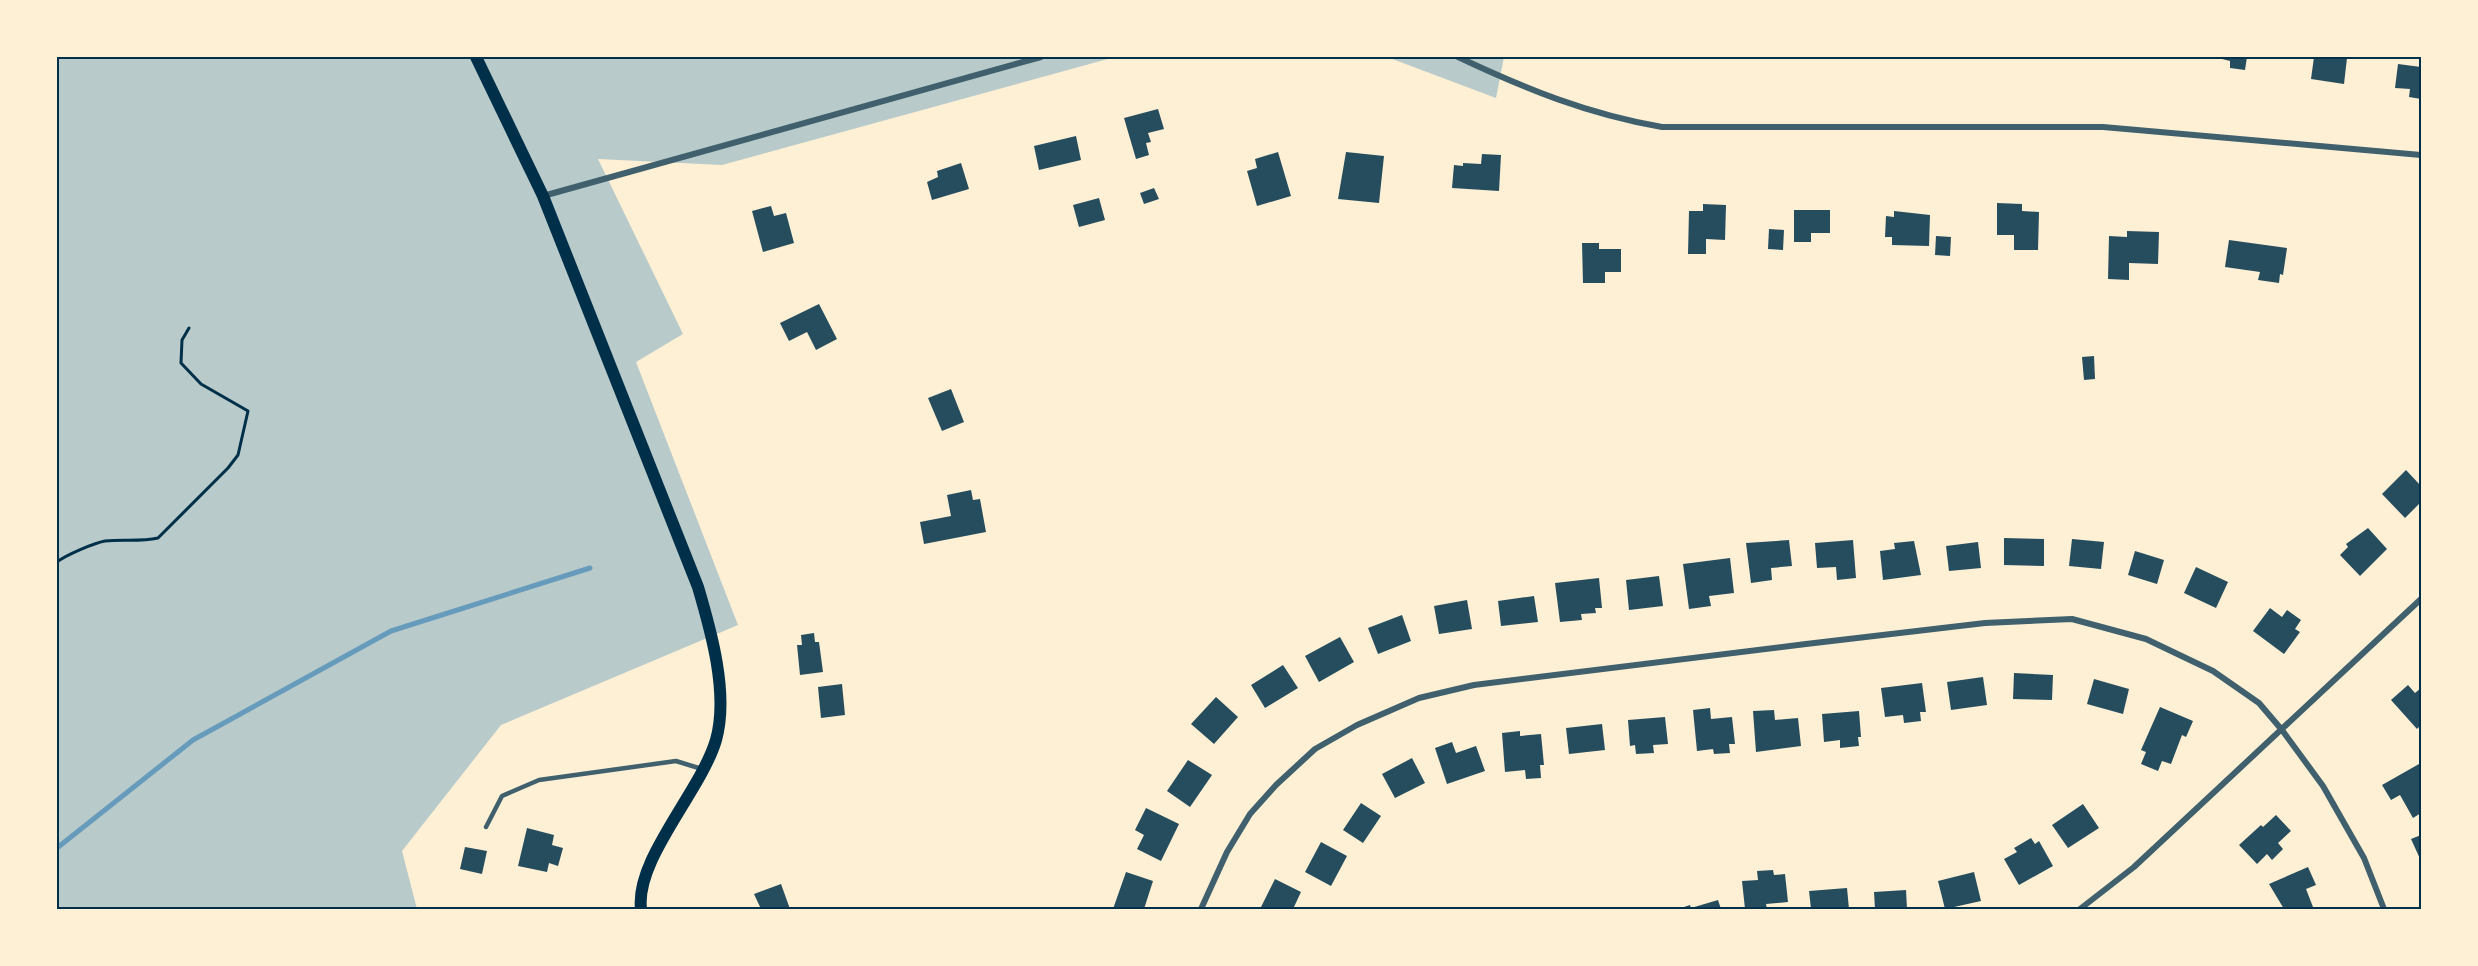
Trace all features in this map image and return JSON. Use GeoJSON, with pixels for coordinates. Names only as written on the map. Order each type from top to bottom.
{"type":"FeatureCollection","features":[{"type":"Feature","properties":{"kind":"main road"},"geometry":{"type":"LineString","coordinates":[[476,57],[543,196],[698,587],[713,641],[718,713],[717,737],[705,770],[647,868],[640,898],[641,909]]}},
{"type":"Feature","properties":{"kind":"street"},"geometry":{"type":"LineString","coordinates":[[543,196],[1041,57]]}},
{"type":"Feature","properties":{"kind":"street"},"geometry":{"type":"LineString","coordinates":[[1458,57],[1578,108],[1611,118],[1662,127],[2103,127],[2421,155]]}},
{"type":"Feature","properties":{"kind":"street"},"geometry":{"type":"LineString","coordinates":[[2080,909],[2134,867],[2421,599]]}},
{"type":"Feature","properties":{"kind":"street"},"geometry":{"type":"LineString","coordinates":[[1201,909],[1227,852],[1250,814],[1276,784],[1315,750],[1357,725],[1419,698],[1474,685],[1985,623],[2072,619],[2146,639],[2213,671],[2259,703],[2323,786],[2364,858],[2384,909]]}},
{"type":"Feature","properties":{"kind":"lane"},"geometry":{"type":"LineString","coordinates":[[486,827],[502,796],[539,780],[676,761],[705,770]]}},
{"type":"Feature","properties":{"kind":"path"},"geometry":{"type":"LineString","coordinates":[[57,562],[65,556],[104,542],[144,542],[158,538],[228,468],[238,455],[248,411],[201,384],[182,363],[182,340],[189,328]]}},
{"type":"Feature","properties":{"kind":"shaded area"},"geometry":{"type":"Polygon","coordinates":[[[57,57],[1115,57],[722,165],[598,159],[683,334],[636,362],[738,625],[501,725],[402,851],[417,909],[57,909],[57,57]]]}},
{"type":"Feature","properties":{"kind":"shaded area"},"geometry":{"type":"Polygon","coordinates":[[[1387,57],[1504,57],[1496,98],[1387,57]]]}},
{"type":"Feature","properties":{"kind":"building"},"geometry":{"type":"Polygon","coordinates":[[[2214,57],[2247,57],[2245,70],[2230,68],[2230,61],[2214,57]]]}},
{"type":"Feature","properties":{"kind":"building"},"geometry":{"type":"Polygon","coordinates":[[[2314,57],[2347,58],[2344,84],[2311,79],[2314,57]]]}},
{"type":"Feature","properties":{"kind":"building"},"geometry":{"type":"Polygon","coordinates":[[[2398,64],[2421,67],[2421,99],[2409,97],[2410,89],[2395,88],[2398,64]]]}},
{"type":"Feature","properties":{"kind":"building"},"geometry":{"type":"Polygon","coordinates":[[[1158,109],[1164,129],[1148,133],[1151,142],[1146,143],[1149,155],[1136,159],[1124,118],[1158,109]]]}},
{"type":"Feature","properties":{"kind":"building"},"geometry":{"type":"Polygon","coordinates":[[[1076,136],[1081,160],[1039,170],[1034,146],[1076,136]]]}},
{"type":"Feature","properties":{"kind":"building"},"geometry":{"type":"Polygon","coordinates":[[[1278,152],[1291,196],[1257,206],[1247,171],[1257,168],[1255,159],[1278,152]]]}},
{"type":"Feature","properties":{"kind":"building"},"geometry":{"type":"Polygon","coordinates":[[[1346,152],[1384,156],[1379,203],[1338,199],[1346,152]]]}},
{"type":"Feature","properties":{"kind":"building"},"geometry":{"type":"Polygon","coordinates":[[[1482,154],[1501,155],[1499,191],[1452,188],[1454,165],[1481,164],[1482,154]]]}},
{"type":"Feature","properties":{"kind":"building"},"geometry":{"type":"Polygon","coordinates":[[[961,163],[969,189],[932,200],[927,182],[938,177],[937,171],[961,163]]]}},
{"type":"Feature","properties":{"kind":"building"},"geometry":{"type":"Polygon","coordinates":[[[1154,188],[1159,199],[1144,204],[1140,193],[1154,188]]]}},
{"type":"Feature","properties":{"kind":"building"},"geometry":{"type":"Polygon","coordinates":[[[1099,198],[1105,220],[1079,227],[1073,205],[1099,198]]]}},
{"type":"Feature","properties":{"kind":"building"},"geometry":{"type":"Polygon","coordinates":[[[1997,203],[2022,204],[2022,211],[2039,212],[2038,250],[2014,250],[2014,235],[1997,235],[1997,203]]]}},
{"type":"Feature","properties":{"kind":"building"},"geometry":{"type":"Polygon","coordinates":[[[1703,204],[1726,205],[1725,240],[1706,239],[1706,254],[1688,254],[1689,211],[1703,211],[1703,204]]]}},
{"type":"Feature","properties":{"kind":"building"},"geometry":{"type":"Polygon","coordinates":[[[771,206],[774,216],[786,213],[794,243],[763,252],[752,211],[771,206]]]}},
{"type":"Feature","properties":{"kind":"building"},"geometry":{"type":"Polygon","coordinates":[[[1794,210],[1830,210],[1830,233],[1811,233],[1811,242],[1794,242],[1794,210]]]}},
{"type":"Feature","properties":{"kind":"building"},"geometry":{"type":"Polygon","coordinates":[[[1894,211],[1930,215],[1929,246],[1892,245],[1892,237],[1885,237],[1886,216],[1894,217],[1894,211]]]}},
{"type":"Feature","properties":{"kind":"building"},"geometry":{"type":"Polygon","coordinates":[[[1769,229],[1784,230],[1783,250],[1768,249],[1769,229]]]}},
{"type":"Feature","properties":{"kind":"building"},"geometry":{"type":"Polygon","coordinates":[[[2127,231],[2159,232],[2158,264],[2129,263],[2129,280],[2108,279],[2109,236],[2127,237],[2127,231]]]}},
{"type":"Feature","properties":{"kind":"building"},"geometry":{"type":"Polygon","coordinates":[[[1936,236],[1951,237],[1950,256],[1935,255],[1936,236]]]}},
{"type":"Feature","properties":{"kind":"building"},"geometry":{"type":"Polygon","coordinates":[[[2229,240],[2287,248],[2283,275],[2280,274],[2279,283],[2258,280],[2260,272],[2225,267],[2229,240]]]}},
{"type":"Feature","properties":{"kind":"building"},"geometry":{"type":"Polygon","coordinates":[[[1582,243],[1599,243],[1599,249],[1621,249],[1621,272],[1605,272],[1605,283],[1583,283],[1582,243]]]}},
{"type":"Feature","properties":{"kind":"building"},"geometry":{"type":"Polygon","coordinates":[[[819,304],[837,339],[816,350],[807,332],[789,341],[780,323],[819,304]]]}},
{"type":"Feature","properties":{"kind":"building"},"geometry":{"type":"Polygon","coordinates":[[[2094,356],[2095,379],[2084,380],[2082,357],[2094,356]]]}},
{"type":"Feature","properties":{"kind":"building"},"geometry":{"type":"Polygon","coordinates":[[[951,389],[964,422],[942,431],[928,398],[951,389]]]}},
{"type":"Feature","properties":{"kind":"building"},"geometry":{"type":"Polygon","coordinates":[[[2406,470],[2421,486],[2421,502],[2405,518],[2382,494],[2406,470]]]}},
{"type":"Feature","properties":{"kind":"building"},"geometry":{"type":"Polygon","coordinates":[[[971,490],[973,500],[980,499],[986,532],[924,544],[920,522],[951,516],[947,495],[971,490]]]}},
{"type":"Feature","properties":{"kind":"building"},"geometry":{"type":"Polygon","coordinates":[[[2368,528],[2387,549],[2360,576],[2340,555],[2348,547],[2346,544],[2368,528]]]}},
{"type":"Feature","properties":{"kind":"building"},"geometry":{"type":"Polygon","coordinates":[[[2004,538],[2044,539],[2044,566],[2004,565],[2004,538]]]}},
{"type":"Feature","properties":{"kind":"building"},"geometry":{"type":"Polygon","coordinates":[[[2072,539],[2104,542],[2101,569],[2069,566],[2072,539]]]}},
{"type":"Feature","properties":{"kind":"building"},"geometry":{"type":"Polygon","coordinates":[[[1789,540],[1792,566],[1771,568],[1772,580],[1751,583],[1746,543],[1789,540]]]}},
{"type":"Feature","properties":{"kind":"building"},"geometry":{"type":"Polygon","coordinates":[[[1853,540],[1856,578],[1837,580],[1836,567],[1817,568],[1815,543],[1853,540]]]}},
{"type":"Feature","properties":{"kind":"building"},"geometry":{"type":"Polygon","coordinates":[[[1914,541],[1921,575],[1883,580],[1880,551],[1895,549],[1894,543],[1914,541]]]}},
{"type":"Feature","properties":{"kind":"building"},"geometry":{"type":"Polygon","coordinates":[[[1978,542],[1981,568],[1949,571],[1946,546],[1978,542]]]}},
{"type":"Feature","properties":{"kind":"building"},"geometry":{"type":"Polygon","coordinates":[[[2135,551],[2164,560],[2157,584],[2128,575],[2135,551]]]}},
{"type":"Feature","properties":{"kind":"building"},"geometry":{"type":"Polygon","coordinates":[[[1730,558],[1734,593],[1709,596],[1711,606],[1689,609],[1683,564],[1730,558]]]}},
{"type":"Feature","properties":{"kind":"building"},"geometry":{"type":"Polygon","coordinates":[[[2196,567],[2228,582],[2216,608],[2184,593],[2196,567]]]}},
{"type":"Feature","properties":{"kind":"building"},"geometry":{"type":"Polygon","coordinates":[[[1659,576],[1663,606],[1629,610],[1626,580],[1659,576]]]}},
{"type":"Feature","properties":{"kind":"building"},"geometry":{"type":"Polygon","coordinates":[[[1599,578],[1602,608],[1595,608],[1596,613],[1581,614],[1582,620],[1560,622],[1555,583],[1599,578]]]}},
{"type":"Feature","properties":{"kind":"building"},"geometry":{"type":"Polygon","coordinates":[[[1534,596],[1538,622],[1501,626],[1498,601],[1534,596]]]}},
{"type":"Feature","properties":{"kind":"building"},"geometry":{"type":"Polygon","coordinates":[[[1467,600],[1472,629],[1439,634],[1434,606],[1467,600]]]}},
{"type":"Feature","properties":{"kind":"building"},"geometry":{"type":"Polygon","coordinates":[[[2270,608],[2282,617],[2287,610],[2301,620],[2295,629],[2300,632],[2284,654],[2253,631],[2270,608]]]}},
{"type":"Feature","properties":{"kind":"building"},"geometry":{"type":"Polygon","coordinates":[[[1402,615],[1411,641],[1378,654],[1368,628],[1402,615]]]}},
{"type":"Feature","properties":{"kind":"building"},"geometry":{"type":"Polygon","coordinates":[[[814,633],[815,642],[819,642],[823,672],[800,675],[797,645],[802,645],[801,635],[814,633]]]}},
{"type":"Feature","properties":{"kind":"building"},"geometry":{"type":"Polygon","coordinates":[[[1340,637],[1354,662],[1319,682],[1305,656],[1340,637]]]}},
{"type":"Feature","properties":{"kind":"building"},"geometry":{"type":"Polygon","coordinates":[[[1283,665],[1298,688],[1265,708],[1251,685],[1283,665]]]}},
{"type":"Feature","properties":{"kind":"building"},"geometry":{"type":"Polygon","coordinates":[[[2014,673],[2053,675],[2052,700],[2013,699],[2014,673]]]}},
{"type":"Feature","properties":{"kind":"building"},"geometry":{"type":"Polygon","coordinates":[[[1983,677],[1987,705],[1951,710],[1947,682],[1983,677]]]}},
{"type":"Feature","properties":{"kind":"building"},"geometry":{"type":"Polygon","coordinates":[[[2094,679],[2129,689],[2123,714],[2087,704],[2094,679]]]}},
{"type":"Feature","properties":{"kind":"building"},"geometry":{"type":"Polygon","coordinates":[[[1922,683],[1926,712],[1920,712],[1921,721],[1904,723],[1903,715],[1885,717],[1881,688],[1922,683]]]}},
{"type":"Feature","properties":{"kind":"building"},"geometry":{"type":"Polygon","coordinates":[[[842,684],[845,715],[821,718],[818,687],[842,684]]]}},
{"type":"Feature","properties":{"kind":"building"},"geometry":{"type":"Polygon","coordinates":[[[2408,685],[2415,693],[2421,688],[2421,725],[2417,729],[2391,700],[2408,685]]]}},
{"type":"Feature","properties":{"kind":"building"},"geometry":{"type":"Polygon","coordinates":[[[1216,697],[1238,717],[1214,744],[1191,724],[1216,697]]]}},
{"type":"Feature","properties":{"kind":"building"},"geometry":{"type":"Polygon","coordinates":[[[2160,707],[2193,721],[2186,737],[2182,735],[2171,764],[2162,761],[2158,771],[2141,764],[2146,752],[2141,750],[2160,707]]]}},
{"type":"Feature","properties":{"kind":"building"},"geometry":{"type":"Polygon","coordinates":[[[1710,708],[1711,719],[1732,717],[1735,744],[1729,744],[1730,753],[1714,754],[1713,749],[1697,751],[1693,710],[1710,708]]]}},
{"type":"Feature","properties":{"kind":"building"},"geometry":{"type":"Polygon","coordinates":[[[1774,710],[1775,720],[1798,718],[1801,746],[1756,752],[1753,711],[1774,710]]]}},
{"type":"Feature","properties":{"kind":"building"},"geometry":{"type":"Polygon","coordinates":[[[1859,711],[1861,737],[1858,737],[1859,746],[1840,748],[1840,740],[1824,742],[1822,714],[1859,711]]]}},
{"type":"Feature","properties":{"kind":"building"},"geometry":{"type":"Polygon","coordinates":[[[1665,717],[1668,744],[1653,745],[1654,753],[1636,754],[1635,745],[1630,746],[1628,720],[1665,717]]]}},
{"type":"Feature","properties":{"kind":"building"},"geometry":{"type":"Polygon","coordinates":[[[1602,724],[1605,750],[1569,754],[1566,728],[1602,724]]]}},
{"type":"Feature","properties":{"kind":"building"},"geometry":{"type":"Polygon","coordinates":[[[1520,731],[1520,736],[1541,734],[1544,765],[1540,765],[1541,778],[1526,779],[1525,770],[1505,772],[1502,733],[1520,731]]]}},
{"type":"Feature","properties":{"kind":"building"},"geometry":{"type":"Polygon","coordinates":[[[1452,742],[1456,753],[1476,746],[1485,771],[1447,784],[1435,748],[1452,742]]]}},
{"type":"Feature","properties":{"kind":"building"},"geometry":{"type":"Polygon","coordinates":[[[1412,758],[1425,783],[1395,798],[1382,774],[1412,758]]]}},
{"type":"Feature","properties":{"kind":"building"},"geometry":{"type":"Polygon","coordinates":[[[1188,760],[1212,775],[1190,807],[1167,791],[1188,760]]]}},
{"type":"Feature","properties":{"kind":"building"},"geometry":{"type":"Polygon","coordinates":[[[2419,764],[2421,813],[2413,818],[2400,795],[2391,800],[2382,785],[2419,764]]]}},
{"type":"Feature","properties":{"kind":"building"},"geometry":{"type":"Polygon","coordinates":[[[1361,803],[1381,816],[1363,843],[1343,830],[1361,803]]]}},
{"type":"Feature","properties":{"kind":"building"},"geometry":{"type":"Polygon","coordinates":[[[2083,804],[2099,828],[2068,848],[2052,825],[2083,804]]]}},
{"type":"Feature","properties":{"kind":"building"},"geometry":{"type":"Polygon","coordinates":[[[1146,808],[1179,824],[1161,861],[1137,849],[1144,835],[1135,830],[1146,808]]]}},
{"type":"Feature","properties":{"kind":"building"},"geometry":{"type":"Polygon","coordinates":[[[2276,815],[2291,831],[2278,843],[2283,849],[2272,860],[2267,854],[2257,864],[2239,845],[2276,815]]]}},
{"type":"Feature","properties":{"kind":"building"},"geometry":{"type":"Polygon","coordinates":[[[527,828],[554,835],[552,845],[563,848],[558,866],[549,863],[547,872],[518,866],[527,828]]]}},
{"type":"Feature","properties":{"kind":"building"},"geometry":{"type":"Polygon","coordinates":[[[2421,835],[2421,861],[2411,839],[2421,835]]]}},
{"type":"Feature","properties":{"kind":"building"},"geometry":{"type":"Polygon","coordinates":[[[2031,838],[2035,844],[2039,841],[2053,866],[2019,885],[2004,859],[2017,852],[2014,848],[2031,838]]]}},
{"type":"Feature","properties":{"kind":"building"},"geometry":{"type":"Polygon","coordinates":[[[1321,842],[1347,856],[1331,886],[1305,872],[1321,842]]]}},
{"type":"Feature","properties":{"kind":"building"},"geometry":{"type":"Polygon","coordinates":[[[465,847],[487,851],[482,874],[460,869],[465,847]]]}},
{"type":"Feature","properties":{"kind":"building"},"geometry":{"type":"Polygon","coordinates":[[[2308,867],[2316,885],[2306,889],[2313,907],[2284,909],[2269,884],[2308,867]]]}},
{"type":"Feature","properties":{"kind":"building"},"geometry":{"type":"Polygon","coordinates":[[[1773,870],[1774,875],[1785,874],[1788,902],[1766,904],[1767,909],[1745,909],[1742,881],[1758,880],[1757,871],[1773,870]]]}},
{"type":"Feature","properties":{"kind":"building"},"geometry":{"type":"Polygon","coordinates":[[[1126,872],[1153,881],[1144,909],[1113,909],[1126,872]]]}},
{"type":"Feature","properties":{"kind":"building"},"geometry":{"type":"Polygon","coordinates":[[[1974,872],[1981,901],[1945,909],[1938,881],[1974,872]]]}},
{"type":"Feature","properties":{"kind":"building"},"geometry":{"type":"Polygon","coordinates":[[[1275,879],[1301,892],[1293,909],[1260,909],[1275,879]]]}},
{"type":"Feature","properties":{"kind":"building"},"geometry":{"type":"Polygon","coordinates":[[[781,884],[790,909],[761,909],[754,894],[781,884]]]}},
{"type":"Feature","properties":{"kind":"building"},"geometry":{"type":"Polygon","coordinates":[[[1847,888],[1849,909],[1811,909],[1809,891],[1847,888]]]}},
{"type":"Feature","properties":{"kind":"building"},"geometry":{"type":"Polygon","coordinates":[[[1906,890],[1907,909],[1875,909],[1874,892],[1906,890]]]}},
{"type":"Feature","properties":{"kind":"building"},"geometry":{"type":"Polygon","coordinates":[[[1718,900],[1721,909],[1678,909],[1690,905],[1691,908],[1718,900]]]}},
{"type":"Feature","properties":{"kind":"waterway"},"geometry":{"type":"LineString","coordinates":[[57,848],[193,740],[391,631],[590,568]]}}]}
